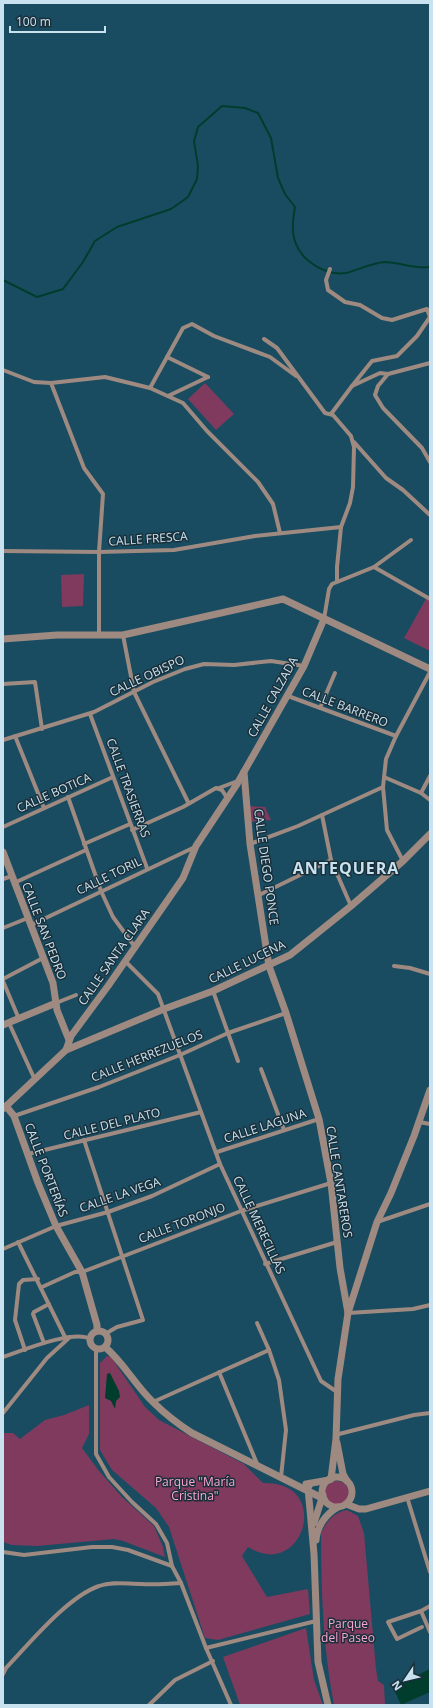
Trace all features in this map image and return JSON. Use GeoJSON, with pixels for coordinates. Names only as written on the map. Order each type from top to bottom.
{"type":"FeatureCollection","features":[{"type":"Feature","properties":{"kind":"street"},"geometry":{"type":"LineString","coordinates":[[330,269],[326,280],[328,290],[345,302],[360,304],[382,318],[392,320],[427,309],[430,317],[417,336],[397,356],[372,361],[331,414]]}},
{"type":"Feature","properties":{"kind":"street"},"geometry":{"type":"LineString","coordinates":[[150,388],[183,328],[192,324],[214,336],[270,356],[297,376]]}},
{"type":"Feature","properties":{"kind":"street"},"geometry":{"type":"LineString","coordinates":[[264,339],[277,348],[325,414],[331,414],[346,428],[352,440],[386,478],[403,490],[430,515]]}},
{"type":"Feature","properties":{"kind":"street"},"geometry":{"type":"LineString","coordinates":[[167,357],[208,377],[168,396]]}},
{"type":"Feature","properties":{"kind":"street"},"geometry":{"type":"LineString","coordinates":[[352,386],[380,373],[388,374],[430,363]]}},
{"type":"Feature","properties":{"kind":"street"},"geometry":{"type":"LineString","coordinates":[[3,370],[34,382],[50,383],[104,377],[150,388],[183,403],[207,431],[258,482],[273,504],[280,533]]}},
{"type":"Feature","properties":{"kind":"street"},"geometry":{"type":"LineString","coordinates":[[388,374],[378,386],[375,395],[383,408],[422,448],[430,462]]}},
{"type":"Feature","properties":{"kind":"street"},"geometry":{"type":"LineString","coordinates":[[50,383],[84,468],[103,494],[100,552],[99,635]]}},
{"type":"Feature","properties":{"kind":"street"},"geometry":{"type":"LineString","coordinates":[[337,581],[341,527],[350,503],[353,486],[354,470],[352,440]]}},
{"type":"Feature","properties":{"kind":"street","name":"CALLE FRESCA"},"geometry":{"type":"LineString","coordinates":[[3,551],[100,552],[174,550],[280,533],[341,527]]}},
{"type":"Feature","properties":{"kind":"street"},"geometry":{"type":"LineString","coordinates":[[324,619],[329,589],[337,581],[374,568],[411,540]]}},
{"type":"Feature","properties":{"kind":"street"},"geometry":{"type":"LineString","coordinates":[[374,568],[430,599]]}},
{"type":"Feature","properties":{"kind":"street"},"geometry":{"type":"LineString","coordinates":[[3,639],[57,635],[123,635],[284,599],[430,670],[396,736],[386,759],[383,787],[387,830],[403,862]]}},
{"type":"Feature","properties":{"kind":"street","name":"CALLE CALZADA"},"geometry":{"type":"LineString","coordinates":[[196,846],[237,784],[288,696],[304,666],[324,619]]}},
{"type":"Feature","properties":{"kind":"street"},"geometry":{"type":"LineString","coordinates":[[123,635],[134,692],[188,802]]}},
{"type":"Feature","properties":{"kind":"street","name":"CALLE OBISPO"},"geometry":{"type":"LineString","coordinates":[[3,740],[90,714],[185,669],[204,664],[234,665],[271,661],[304,666]]}},
{"type":"Feature","properties":{"kind":"street"},"geometry":{"type":"LineString","coordinates":[[320,708],[335,673]]}},
{"type":"Feature","properties":{"kind":"street"},"geometry":{"type":"LineString","coordinates":[[3,684],[35,682],[42,729]]}},
{"type":"Feature","properties":{"kind":"street","name":"CALLE BARRERO"},"geometry":{"type":"LineString","coordinates":[[288,696],[396,736]]}},
{"type":"Feature","properties":{"kind":"street","name":"CALLE TRASIERRAS"},"geometry":{"type":"LineString","coordinates":[[90,714],[147,868]]}},
{"type":"Feature","properties":{"kind":"street"},"geometry":{"type":"LineString","coordinates":[[15,736],[44,808]]}},
{"type":"Feature","properties":{"kind":"street","name":"CALLE DIEGO PONCE"},"geometry":{"type":"LineString","coordinates":[[244,772],[250,844],[269,966]]}},
{"type":"Feature","properties":{"kind":"street"},"geometry":{"type":"LineString","coordinates":[[421,793],[430,776]]}},
{"type":"Feature","properties":{"kind":"street","name":"CALLE BOTICA"},"geometry":{"type":"LineString","coordinates":[[3,827],[113,777]]}},
{"type":"Feature","properties":{"kind":"street"},"geometry":{"type":"LineString","coordinates":[[384,777],[421,793],[430,800]]}},
{"type":"Feature","properties":{"kind":"street"},"geometry":{"type":"LineString","coordinates":[[132,830],[183,807],[188,802],[230,783],[235,782],[237,784]]}},
{"type":"Feature","properties":{"kind":"street","name":"CALLE DIEGO PONCE"},"geometry":{"type":"LineString","coordinates":[[237,784],[245,794]]}},
{"type":"Feature","properties":{"kind":"street"},"geometry":{"type":"LineString","coordinates":[[250,844],[322,815],[383,787]]}},
{"type":"Feature","properties":{"kind":"street"},"geometry":{"type":"LineString","coordinates":[[220,788],[227,798]]}},
{"type":"Feature","properties":{"kind":"street"},"geometry":{"type":"LineString","coordinates":[[68,797],[101,891],[113,917],[136,948]]}},
{"type":"Feature","properties":{"kind":"street"},"geometry":{"type":"LineString","coordinates":[[322,815],[331,860],[351,906]]}},
{"type":"Feature","properties":{"kind":"street"},"geometry":{"type":"LineString","coordinates":[[84,844],[130,824]]}},
{"type":"Feature","properties":{"kind":"street","name":"CALLE LUCENA"},"geometry":{"type":"LineString","coordinates":[[66,1050],[164,1010],[213,992],[290,955],[403,862],[430,834]]}},
{"type":"Feature","properties":{"kind":"street","name":"CALLE TORIL"},"geometry":{"type":"LineString","coordinates":[[3,928],[30,921],[101,891],[196,846]]}},
{"type":"Feature","properties":{"kind":"street","name":"CALLE SANTA CLARA"},"geometry":{"type":"LineString","coordinates":[[66,1050],[71,1036],[136,948],[182,878],[196,846]]}},
{"type":"Feature","properties":{"kind":"street"},"geometry":{"type":"LineString","coordinates":[[3,879],[13,880],[86,850]]}},
{"type":"Feature","properties":{"kind":"street","name":"CALLE SAN PEDRO"},"geometry":{"type":"LineString","coordinates":[[3,852],[52,983],[57,1010],[70,1040],[70,1045],[75,1047]]}},
{"type":"Feature","properties":{"kind":"street"},"geometry":{"type":"LineString","coordinates":[[257,896],[331,860]]}},
{"type":"Feature","properties":{"kind":"street"},"geometry":{"type":"LineString","coordinates":[[19,1019],[3,980],[43,958]]}},
{"type":"Feature","properties":{"kind":"street","name":"CALLE MERECILLAS"},"geometry":{"type":"LineString","coordinates":[[126,962],[158,994],[217,1152],[220,1164],[241,1211],[321,1381],[337,1392]]}},
{"type":"Feature","properties":{"kind":"street","name":"CALLE CANTAREROS"},"geometry":{"type":"LineString","coordinates":[[269,966],[286,1013],[318,1119],[331,1183],[337,1242],[348,1313]]}},
{"type":"Feature","properties":{"kind":"street"},"geometry":{"type":"LineString","coordinates":[[394,966],[410,968],[430,974]]}},
{"type":"Feature","properties":{"kind":"street"},"geometry":{"type":"LineString","coordinates":[[213,992],[238,1060]]}},
{"type":"Feature","properties":{"kind":"street"},"geometry":{"type":"LineString","coordinates":[[35,1080],[6,1024],[76,995]]}},
{"type":"Feature","properties":{"kind":"street","name":"CALLE HERREZUELOS"},"geometry":{"type":"LineString","coordinates":[[14,1116],[56,1103],[180,1055],[228,1033],[286,1013]]}},
{"type":"Feature","properties":{"kind":"street"},"geometry":{"type":"LineString","coordinates":[[4,1108],[66,1050]]}},
{"type":"Feature","properties":{"kind":"street"},"geometry":{"type":"LineString","coordinates":[[261,1069],[284,1130]]}},
{"type":"Feature","properties":{"kind":"street"},"geometry":{"type":"LineString","coordinates":[[313,1534],[316,1514],[323,1497],[324,1486],[330,1480],[335,1437],[337,1392],[348,1313],[377,1222],[391,1193],[430,1090]]}},
{"type":"Feature","properties":{"kind":"street","name":"CALLE PORTERÍAS"},"geometry":{"type":"LineString","coordinates":[[4,1108],[14,1116],[45,1202],[56,1226],[82,1272],[97,1325],[97,1331]]}},
{"type":"Feature","properties":{"kind":"street","name":"CALLE DEL PLATO"},"geometry":{"type":"LineString","coordinates":[[28,1154],[201,1112]]}},
{"type":"Feature","properties":{"kind":"street","name":"CALLE LAGUNA"},"geometry":{"type":"LineString","coordinates":[[217,1152],[318,1119]]}},
{"type":"Feature","properties":{"kind":"street"},"geometry":{"type":"LineString","coordinates":[[419,1122],[430,1124]]}},
{"type":"Feature","properties":{"kind":"street"},"geometry":{"type":"LineString","coordinates":[[84,1140],[143,1320],[117,1327],[105,1334]]}},
{"type":"Feature","properties":{"kind":"street","name":"CALLE LA VEGA"},"geometry":{"type":"LineString","coordinates":[[3,1249],[56,1226],[108,1212],[152,1196],[220,1164]]}},
{"type":"Feature","properties":{"kind":"street","name":"CALLE TORONJO"},"geometry":{"type":"LineString","coordinates":[[42,1287],[76,1272],[82,1272],[241,1211],[331,1183]]}},
{"type":"Feature","properties":{"kind":"street"},"geometry":{"type":"LineString","coordinates":[[377,1222],[430,1204]]}},
{"type":"Feature","properties":{"kind":"street"},"geometry":{"type":"LineString","coordinates":[[18,1242],[67,1337]]}},
{"type":"Feature","properties":{"kind":"street"},"geometry":{"type":"LineString","coordinates":[[266,1264],[337,1242]]}},
{"type":"Feature","properties":{"kind":"street"},"geometry":{"type":"LineString","coordinates":[[25,1350],[15,1320],[19,1283],[22,1280],[38,1279]]}},
{"type":"Feature","properties":{"kind":"street"},"geometry":{"type":"LineString","coordinates":[[44,1343],[33,1314],[49,1304]]}},
{"type":"Feature","properties":{"kind":"street"},"geometry":{"type":"LineString","coordinates":[[348,1313],[413,1309],[430,1305]]}},
{"type":"Feature","properties":{"kind":"street"},"geometry":{"type":"LineString","coordinates":[[257,1323],[269,1350],[278,1380],[286,1430],[280,1477]]}},
{"type":"Feature","properties":{"kind":"street"},"geometry":{"type":"LineString","coordinates":[[90,1339],[97,1331],[101,1331],[105,1334],[108,1341],[105,1347],[99,1350],[96,1349]]}},
{"type":"Feature","properties":{"kind":"street"},"geometry":{"type":"LineString","coordinates":[[3,1356],[67,1337],[87,1337],[90,1339]]}},
{"type":"Feature","properties":{"kind":"street"},"geometry":{"type":"LineString","coordinates":[[3,1413],[47,1358],[67,1337]]}},
{"type":"Feature","properties":{"kind":"street"},"geometry":{"type":"LineString","coordinates":[[90,1339],[92,1345],[96,1349],[96,1454],[109,1477],[132,1502],[154,1520],[166,1543],[172,1566],[181,1583],[206,1648],[231,1705]]}},
{"type":"Feature","properties":{"kind":"street"},"geometry":{"type":"LineString","coordinates":[[105,1347],[116,1357],[152,1402],[173,1421],[192,1433],[292,1483],[299,1488],[308,1502]]}},
{"type":"Feature","properties":{"kind":"street"},"geometry":{"type":"LineString","coordinates":[[152,1402],[269,1350]]}},
{"type":"Feature","properties":{"kind":"street"},"geometry":{"type":"LineString","coordinates":[[219,1372],[259,1466]]}},
{"type":"Feature","properties":{"kind":"street"},"geometry":{"type":"LineString","coordinates":[[335,1437],[430,1413]]}},
{"type":"Feature","properties":{"kind":"street"},"geometry":{"type":"LineString","coordinates":[[316,1514],[319,1518],[326,1516],[338,1507],[346,1504],[352,1494],[348,1482],[343,1474],[335,1437]]}},
{"type":"Feature","properties":{"kind":"street"},"geometry":{"type":"LineString","coordinates":[[309,1487],[339,1478],[348,1482]]}},
{"type":"Feature","properties":{"kind":"street"},"geometry":{"type":"LineString","coordinates":[[292,1483],[309,1487],[323,1497],[330,1505],[338,1507]]}},
{"type":"Feature","properties":{"kind":"street"},"geometry":{"type":"LineString","coordinates":[[309,1487],[308,1502],[313,1534],[318,1662],[328,1705]]}},
{"type":"Feature","properties":{"kind":"street"},"geometry":{"type":"LineString","coordinates":[[346,1504],[359,1509],[366,1509],[430,1490]]}},
{"type":"Feature","properties":{"kind":"street"},"geometry":{"type":"LineString","coordinates":[[407,1497],[430,1572]]}},
{"type":"Feature","properties":{"kind":"street"},"geometry":{"type":"LineString","coordinates":[[314,1554],[317,1533],[326,1516]]}},
{"type":"Feature","properties":{"kind":"street"},"geometry":{"type":"LineString","coordinates":[[3,1552],[24,1555],[112,1546],[128,1550],[172,1566]]}},
{"type":"Feature","properties":{"kind":"street"},"geometry":{"type":"LineString","coordinates":[[3,1674],[6,1668],[51,1620],[82,1596],[99,1586],[116,1583],[181,1583]]}},
{"type":"Feature","properties":{"kind":"street"},"geometry":{"type":"LineString","coordinates":[[422,1627],[397,1639],[388,1622],[421,1611],[430,1606]]}},
{"type":"Feature","properties":{"kind":"street"},"geometry":{"type":"LineString","coordinates":[[421,1611],[430,1632]]}},
{"type":"Feature","properties":{"kind":"street"},"geometry":{"type":"LineString","coordinates":[[206,1648],[316,1621]]}},
{"type":"Feature","properties":{"kind":"street"},"geometry":{"type":"LineString","coordinates":[[149,1705],[175,1680],[213,1661]]}},
{"type":"Feature","properties":{"kind":"green space"},"geometry":{"type":"Polygon","coordinates":[[[205,383],[234,414],[216,430],[188,399],[205,383]]]}},
{"type":"Feature","properties":{"kind":"green space"},"geometry":{"type":"Polygon","coordinates":[[[84,574],[83,606],[62,607],[61,575],[84,574]]]}},
{"type":"Feature","properties":{"kind":"green space"},"geometry":{"type":"Polygon","coordinates":[[[427,597],[430,599],[430,651],[404,638],[427,597]]]}},
{"type":"Feature","properties":{"kind":"green space"},"geometry":{"type":"Polygon","coordinates":[[[246,806],[265,807],[271,820],[249,822],[246,806]]]}},
{"type":"Feature","properties":{"kind":"green space","name":"Parque \"María Cristina\""},"geometry":{"type":"Polygon","coordinates":[[[107,1356],[111,1357],[145,1407],[159,1420],[244,1464],[263,1483],[285,1487],[298,1497],[304,1512],[303,1527],[296,1542],[284,1551],[267,1554],[248,1547],[242,1556],[267,1597],[308,1589],[310,1614],[218,1640],[205,1638],[169,1527],[156,1508],[112,1470],[100,1450],[100,1363],[107,1356]]]}},
{"type":"Feature","properties":{"kind":"green space"},"geometry":{"type":"Polygon","coordinates":[[[89,1405],[89,1434],[82,1448],[99,1471],[122,1497],[154,1526],[163,1547],[165,1557],[114,1539],[37,1546],[12,1545],[3,1542],[3,1433],[13,1433],[20,1439],[45,1420],[64,1415],[89,1405]]]}},
{"type":"Feature","properties":{"kind":"green space"},"geometry":{"type":"Polygon","coordinates":[[[337,1481],[346,1484],[349,1493],[346,1502],[337,1505],[328,1502],[325,1493],[328,1484],[337,1481]]]}},
{"type":"Feature","properties":{"kind":"green space","name":"Parque del Paseo"},"geometry":{"type":"Polygon","coordinates":[[[347,1510],[358,1516],[364,1533],[376,1669],[378,1681],[384,1685],[385,1705],[334,1705],[327,1663],[323,1619],[321,1533],[334,1515],[347,1510]]]}},
{"type":"Feature","properties":{"kind":"green space"},"geometry":{"type":"Polygon","coordinates":[[[306,1628],[314,1680],[323,1705],[240,1705],[223,1657],[306,1628]]]}},
{"type":"Feature","properties":{"kind":"shaded area"},"geometry":{"type":"Polygon","coordinates":[[[110,1373],[119,1391],[120,1397],[116,1401],[115,1409],[111,1401],[105,1398],[107,1374],[110,1373]]]}},
{"type":"Feature","properties":{"kind":"shaded area"},"geometry":{"type":"Polygon","coordinates":[[[430,1669],[430,1692],[401,1705],[393,1687],[430,1669]]]}},
{"type":"Feature","properties":{"kind":"waterway"},"geometry":{"type":"LineString","coordinates":[[3,280],[37,297],[63,289],[83,262],[95,241],[117,227],[171,209],[188,197],[197,179],[198,166],[194,141],[198,127],[222,106],[245,108],[258,113],[271,138],[278,178],[285,194],[295,207],[293,221],[294,239],[299,251],[310,262],[324,270],[339,273],[346,273],[384,262],[418,267],[430,267]]}},
{"type":"Feature","properties":{"kind":"district","name":"ANTEQUERA"},"geometry":{"type":"Point","coordinates":[346,868]}}]}
